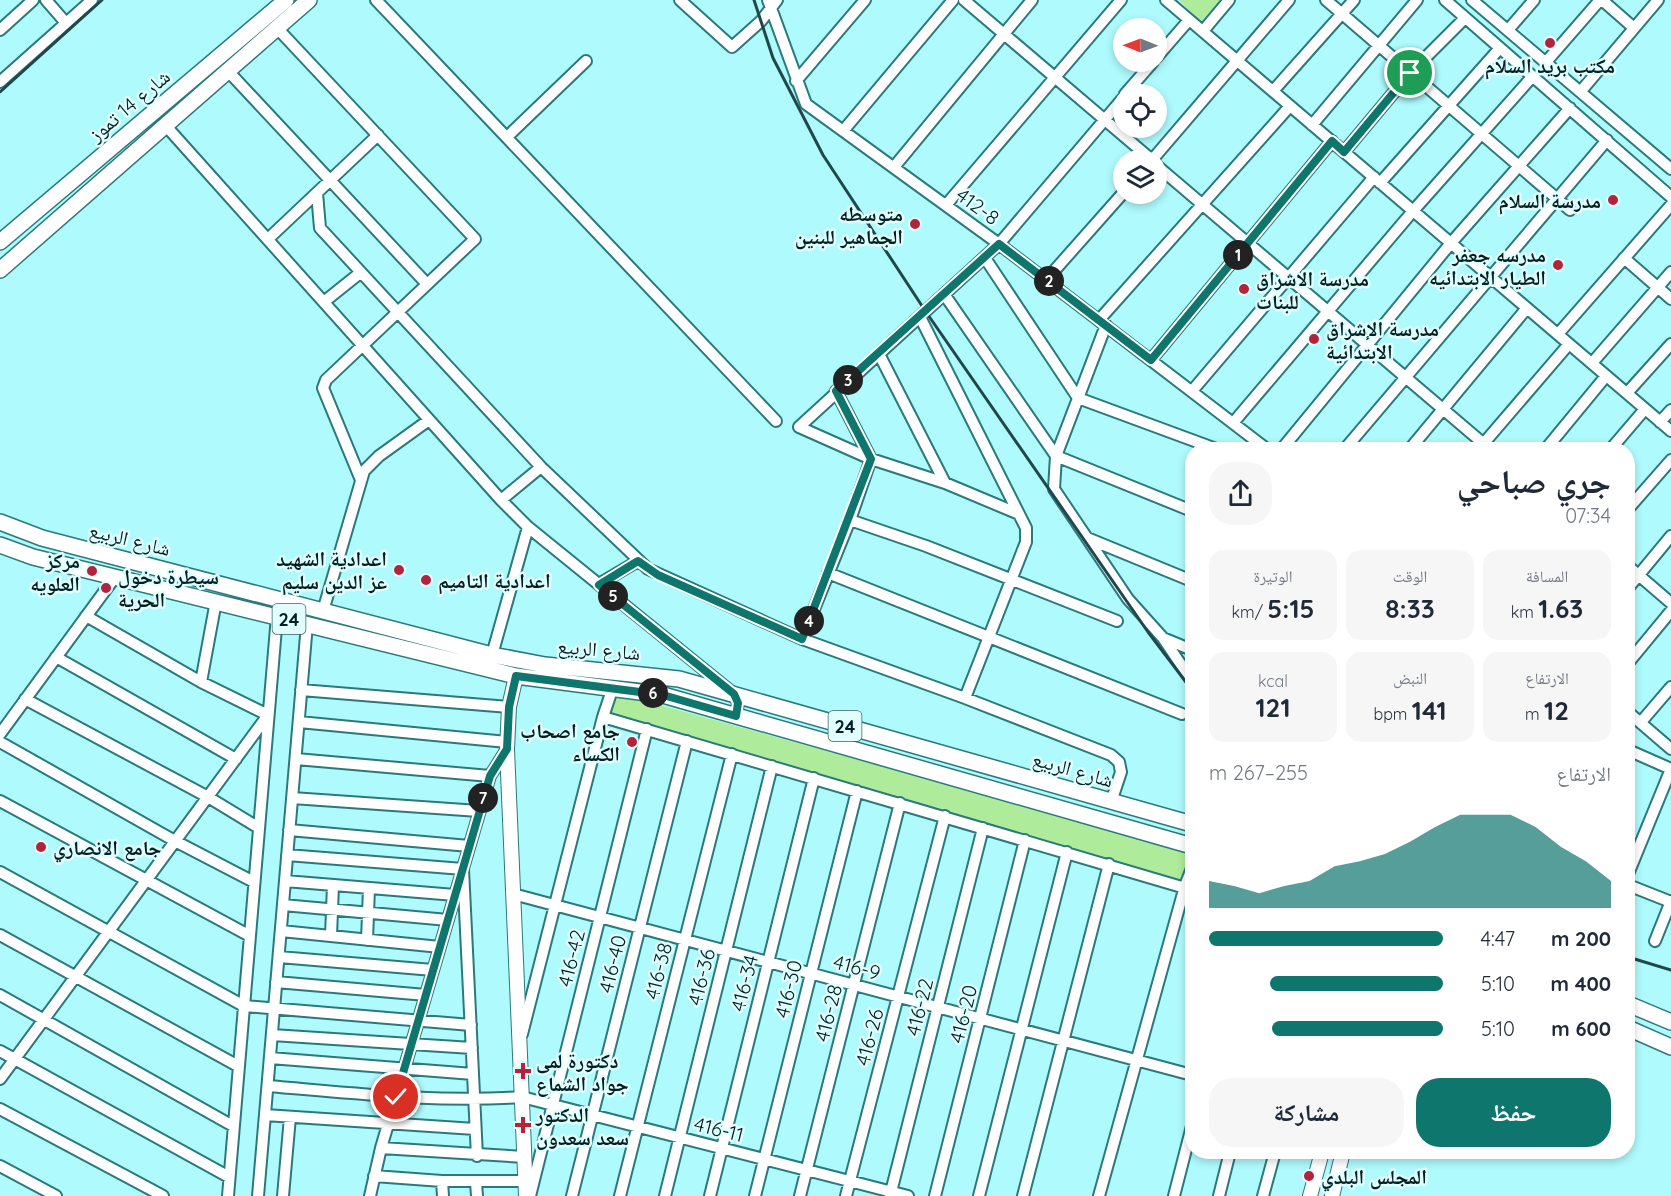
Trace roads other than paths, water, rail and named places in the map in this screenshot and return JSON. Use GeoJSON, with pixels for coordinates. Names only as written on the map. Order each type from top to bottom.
{"type":"FeatureCollection","features":[{"type":"Feature","properties":{"kind":"main road","name":"شارع 14 تموز"},"geometry":{"type":"LineString","coordinates":[[0,242],[286,0]]}},
{"type":"Feature","properties":{"kind":"main road","name":"شارع 14 تموز"},"geometry":{"type":"LineString","coordinates":[[0,270],[309,0]]}},
{"type":"Feature","properties":{"kind":"main road"},"geometry":{"type":"LineString","coordinates":[[0,257],[170,108],[186,96],[214,84]]}},
{"type":"Feature","properties":{"kind":"main road","name":"شارع الربيع"},"geometry":{"type":"LineString","coordinates":[[0,522],[42,538],[492,655],[544,665],[592,668],[680,679],[1185,822]]}},
{"type":"Feature","properties":{"kind":"main road"},"geometry":{"type":"LineString","coordinates":[[0,534],[40,548],[166,580],[210,599]]}},
{"type":"Feature","properties":{"kind":"main road","name":"شارع الربيع"},"geometry":{"type":"LineString","coordinates":[[0,545],[115,577],[516,676],[663,695],[1185,844]]}},
{"type":"Feature","properties":{"kind":"main road"},"geometry":{"type":"LineString","coordinates":[[1635,1007],[1671,1022]]}},
{"type":"Feature","properties":{"kind":"main road"},"geometry":{"type":"LineString","coordinates":[[1635,1031],[1671,1047]]}},
{"type":"Feature","properties":{"kind":"street"},"geometry":{"type":"LineString","coordinates":[[0,30],[33,0]]}},
{"type":"Feature","properties":{"kind":"street"},"geometry":{"type":"LineString","coordinates":[[46,0],[66,23]]}},
{"type":"Feature","properties":{"kind":"street"},"geometry":{"type":"LineString","coordinates":[[0,82],[92,0]]}},
{"type":"Feature","properties":{"kind":"street"},"geometry":{"type":"LineString","coordinates":[[376,0],[508,136],[776,421]]}},
{"type":"Feature","properties":{"kind":"street"},"geometry":{"type":"LineString","coordinates":[[680,0],[732,47],[761,21],[772,3]]}},
{"type":"Feature","properties":{"kind":"street"},"geometry":{"type":"LineString","coordinates":[[796,81],[865,0]]}},
{"type":"Feature","properties":{"kind":"street"},"geometry":{"type":"LineString","coordinates":[[843,131],[953,0]]}},
{"type":"Feature","properties":{"kind":"street"},"geometry":{"type":"LineString","coordinates":[[964,0],[1152,160],[1289,0]]}},
{"type":"Feature","properties":{"kind":"street"},"geometry":{"type":"LineString","coordinates":[[894,167],[1032,0]]}},
{"type":"Feature","properties":{"kind":"street"},"geometry":{"type":"LineString","coordinates":[[946,205],[1121,0]]}},
{"type":"Feature","properties":{"kind":"street"},"geometry":{"type":"LineString","coordinates":[[1166,0],[1671,431]]}},
{"type":"Feature","properties":{"kind":"street"},"geometry":{"type":"LineString","coordinates":[[1203,31],[1229,0]]}},
{"type":"Feature","properties":{"kind":"street"},"geometry":{"type":"LineString","coordinates":[[1326,0],[1570,210]]}},
{"type":"Feature","properties":{"kind":"street"},"geometry":{"type":"LineString","coordinates":[[1273,91],[1354,0]]}},
{"type":"Feature","properties":{"kind":"street"},"geometry":{"type":"LineString","coordinates":[[1312,124],[1377,44],[1417,0]]}},
{"type":"Feature","properties":{"kind":"street"},"geometry":{"type":"LineString","coordinates":[[1444,0],[1671,197]]}},
{"type":"Feature","properties":{"kind":"street"},"geometry":{"type":"LineString","coordinates":[[1473,0],[1671,169]]}},
{"type":"Feature","properties":{"kind":"street"},"geometry":{"type":"LineString","coordinates":[[1508,30],[1534,0]]}},
{"type":"Feature","properties":{"kind":"street"},"geometry":{"type":"LineString","coordinates":[[1546,62],[1601,0],[1634,28]]}},
{"type":"Feature","properties":{"kind":"street"},"geometry":{"type":"LineString","coordinates":[[1581,91],[1658,0]]}},
{"type":"Feature","properties":{"kind":"street"},"geometry":{"type":"LineString","coordinates":[[772,3],[796,81]]}},
{"type":"Feature","properties":{"kind":"street"},"geometry":{"type":"LineString","coordinates":[[1344,152],[1410,73],[1465,18]]}},
{"type":"Feature","properties":{"kind":"street"},"geometry":{"type":"LineString","coordinates":[[1167,45],[1189,20]]}},
{"type":"Feature","properties":{"kind":"street"},"geometry":{"type":"LineString","coordinates":[[277,28],[475,239],[326,380],[323,388],[361,480]]}},
{"type":"Feature","properties":{"kind":"street"},"geometry":{"type":"LineString","coordinates":[[1192,391],[1287,276],[1449,106],[1500,48]]}},
{"type":"Feature","properties":{"kind":"street"},"geometry":{"type":"LineString","coordinates":[[508,136],[586,61]]}},
{"type":"Feature","properties":{"kind":"street"},"geometry":{"type":"LineString","coordinates":[[228,71],[427,284]]}},
{"type":"Feature","properties":{"kind":"street"},"geometry":{"type":"LineString","coordinates":[[1134,84],[1144,72]]}},
{"type":"Feature","properties":{"kind":"street"},"geometry":{"type":"LineString","coordinates":[[1233,423],[1413,211],[1532,77]]}},
{"type":"Feature","properties":{"kind":"street","name":"412-8"},"geometry":{"type":"LineString","coordinates":[[796,81],[806,104],[999,244],[1258,442]]}},
{"type":"Feature","properties":{"kind":"street"},"geometry":{"type":"LineString","coordinates":[[1185,671],[1162,638],[1128,599],[1055,493],[1056,456],[1078,398],[1102,323],[1290,106]]}},
{"type":"Feature","properties":{"kind":"street"},"geometry":{"type":"LineString","coordinates":[[1288,442],[1451,243],[1570,108]]}},
{"type":"Feature","properties":{"kind":"street"},"geometry":{"type":"LineString","coordinates":[[1019,514],[945,483],[871,459],[799,427],[999,244],[1113,109]]}},
{"type":"Feature","properties":{"kind":"street"},"geometry":{"type":"LineString","coordinates":[[166,126],[364,344],[501,500],[528,526],[734,694],[738,703],[736,716]]}},
{"type":"Feature","properties":{"kind":"street"},"geometry":{"type":"LineString","coordinates":[[268,239],[378,135]]}},
{"type":"Feature","properties":{"kind":"street"},"geometry":{"type":"LineString","coordinates":[[1351,442],[1607,140]]}},
{"type":"Feature","properties":{"kind":"street"},"geometry":{"type":"LineString","coordinates":[[1151,360],[1332,141]]}},
{"type":"Feature","properties":{"kind":"street"},"geometry":{"type":"LineString","coordinates":[[1625,156],[1639,141]]}},
{"type":"Feature","properties":{"kind":"street"},"geometry":{"type":"LineString","coordinates":[[1167,174],[1368,345],[1478,442]]}},
{"type":"Feature","properties":{"kind":"street"},"geometry":{"type":"LineString","coordinates":[[317,193],[320,228],[540,467],[638,561],[658,575],[802,639],[1111,755],[1119,762],[1121,772],[1111,801]]}},
{"type":"Feature","properties":{"kind":"street"},"geometry":{"type":"LineString","coordinates":[[1046,280],[1113,204]]}},
{"type":"Feature","properties":{"kind":"street"},"geometry":{"type":"LineString","coordinates":[[1558,334],[1671,205]]}},
{"type":"Feature","properties":{"kind":"street"},"geometry":{"type":"LineString","coordinates":[[985,258],[1078,398],[1197,442]]}},
{"type":"Feature","properties":{"kind":"street"},"geometry":{"type":"LineString","coordinates":[[1624,258],[1671,299]]}},
{"type":"Feature","properties":{"kind":"street"},"geometry":{"type":"LineString","coordinates":[[1592,363],[1671,272]]}},
{"type":"Feature","properties":{"kind":"street"},"geometry":{"type":"LineString","coordinates":[[325,301],[360,273]]}},
{"type":"Feature","properties":{"kind":"street"},"geometry":{"type":"LineString","coordinates":[[944,294],[1056,456],[1185,508]]}},
{"type":"Feature","properties":{"kind":"street"},"geometry":{"type":"LineString","coordinates":[[1416,442],[1527,308]]}},
{"type":"Feature","properties":{"kind":"street"},"geometry":{"type":"LineString","coordinates":[[920,317],[1026,528],[1026,542],[964,698]]}},
{"type":"Feature","properties":{"kind":"street"},"geometry":{"type":"LineString","coordinates":[[1489,442],[1569,344]]}},
{"type":"Feature","properties":{"kind":"street"},"geometry":{"type":"LineString","coordinates":[[1627,393],[1671,344]]}},
{"type":"Feature","properties":{"kind":"street"},"geometry":{"type":"LineString","coordinates":[[879,354],[945,483]]}},
{"type":"Feature","properties":{"kind":"street"},"geometry":{"type":"LineString","coordinates":[[1552,442],[1606,375]]}},
{"type":"Feature","properties":{"kind":"street"},"geometry":{"type":"LineString","coordinates":[[802,639],[850,520],[871,459],[836,391]]}},
{"type":"Feature","properties":{"kind":"street"},"geometry":{"type":"LineString","coordinates":[[1617,442],[1645,408]]}},
{"type":"Feature","properties":{"kind":"street"},"geometry":{"type":"LineString","coordinates":[[1660,422],[1671,410]]}},
{"type":"Feature","properties":{"kind":"street"},"geometry":{"type":"LineString","coordinates":[[323,611],[361,480],[372,462],[429,420]]}},
{"type":"Feature","properties":{"kind":"street"},"geometry":{"type":"LineString","coordinates":[[1635,501],[1671,460]]}},
{"type":"Feature","properties":{"kind":"street"},"geometry":{"type":"LineString","coordinates":[[501,500],[540,467]]}},
{"type":"Feature","properties":{"kind":"street"},"geometry":{"type":"LineString","coordinates":[[850,520],[926,546],[1117,621]]}},
{"type":"Feature","properties":{"kind":"street"},"geometry":{"type":"LineString","coordinates":[[492,655],[528,526]]}},
{"type":"Feature","properties":{"kind":"street"},"geometry":{"type":"LineString","coordinates":[[1635,580],[1671,536]]}},
{"type":"Feature","properties":{"kind":"street"},"geometry":{"type":"LineString","coordinates":[[1086,538],[1185,578]]}},
{"type":"Feature","properties":{"kind":"street"},"geometry":{"type":"LineString","coordinates":[[599,585],[638,561]]}},
{"type":"Feature","properties":{"kind":"street"},"geometry":{"type":"LineString","coordinates":[[1635,572],[1671,603]]}},
{"type":"Feature","properties":{"kind":"street"},"geometry":{"type":"LineString","coordinates":[[828,573],[1182,714]]}},
{"type":"Feature","properties":{"kind":"street"},"geometry":{"type":"LineString","coordinates":[[0,734],[115,577]]}},
{"type":"Feature","properties":{"kind":"street"},"geometry":{"type":"LineString","coordinates":[[201,682],[210,599]]}},
{"type":"Feature","properties":{"kind":"street"},"geometry":{"type":"LineString","coordinates":[[1635,654],[1671,610]]}},
{"type":"Feature","properties":{"kind":"street"},"geometry":{"type":"LineString","coordinates":[[86,616],[201,682],[268,715]]}},
{"type":"Feature","properties":{"kind":"street"},"geometry":{"type":"LineString","coordinates":[[228,1196],[277,616]]}},
{"type":"Feature","properties":{"kind":"street"},"geometry":{"type":"LineString","coordinates":[[258,1196],[307,624]]}},
{"type":"Feature","properties":{"kind":"street"},"geometry":{"type":"LineString","coordinates":[[1162,638],[1185,647]]}},
{"type":"Feature","properties":{"kind":"street"},"geometry":{"type":"LineString","coordinates":[[56,657],[236,759]]}},
{"type":"Feature","properties":{"kind":"street"},"geometry":{"type":"LineString","coordinates":[[516,676],[509,707],[507,745],[528,1196]]}},
{"type":"Feature","properties":{"kind":"street"},"geometry":{"type":"LineString","coordinates":[[520,1040],[603,717],[613,687]]}},
{"type":"Feature","properties":{"kind":"street"},"geometry":{"type":"LineString","coordinates":[[1641,722],[1671,687]]}},
{"type":"Feature","properties":{"kind":"street"},"geometry":{"type":"LineString","coordinates":[[302,690],[509,707]]}},
{"type":"Feature","properties":{"kind":"street"},"geometry":{"type":"LineString","coordinates":[[25,699],[208,797],[259,828]]}},
{"type":"Feature","properties":{"kind":"street"},"geometry":{"type":"LineString","coordinates":[[0,1079],[268,715]]}},
{"type":"Feature","properties":{"kind":"street"},"geometry":{"type":"LineString","coordinates":[[603,717],[1185,887]]}},
{"type":"Feature","properties":{"kind":"street"},"geometry":{"type":"LineString","coordinates":[[1635,717],[1671,749]]}},
{"type":"Feature","properties":{"kind":"street"},"geometry":{"type":"LineString","coordinates":[[299,722],[507,745]]}},
{"type":"Feature","properties":{"kind":"street","name":"416-42"},"geometry":{"type":"LineString","coordinates":[[528,1196],[647,729]]}},
{"type":"Feature","properties":{"kind":"street","name":"416-40"},"geometry":{"type":"LineString","coordinates":[[572,1196],[687,741]]}},
{"type":"Feature","properties":{"kind":"street"},"geometry":{"type":"LineString","coordinates":[[0,742],[175,841],[254,882]]}},
{"type":"Feature","properties":{"kind":"street"},"geometry":{"type":"LineString","coordinates":[[370,1196],[381,1148],[479,811],[490,776],[507,745]]}},
{"type":"Feature","properties":{"kind":"street"},"geometry":{"type":"LineString","coordinates":[[1635,753],[1671,769],[1635,857]]}},
{"type":"Feature","properties":{"kind":"street","name":"416-38"},"geometry":{"type":"LineString","coordinates":[[620,1196],[732,754]]}},
{"type":"Feature","properties":{"kind":"street"},"geometry":{"type":"LineString","coordinates":[[296,759],[490,776]]}},
{"type":"Feature","properties":{"kind":"street","name":"416-36"},"geometry":{"type":"LineString","coordinates":[[665,1196],[772,766]]}},
{"type":"Feature","properties":{"kind":"street","name":"416-34"},"geometry":{"type":"LineString","coordinates":[[710,1196],[814,778]]}},
{"type":"Feature","properties":{"kind":"street","name":"416-30"},"geometry":{"type":"LineString","coordinates":[[754,1196],[856,791]]}},
{"type":"Feature","properties":{"kind":"street"},"geometry":{"type":"LineString","coordinates":[[292,798],[479,811]]}},
{"type":"Feature","properties":{"kind":"street"},"geometry":{"type":"LineString","coordinates":[[0,801],[250,936]]}},
{"type":"Feature","properties":{"kind":"street","name":"416-28"},"geometry":{"type":"LineString","coordinates":[[800,1196],[900,803]]}},
{"type":"Feature","properties":{"kind":"street","name":"416-26"},"geometry":{"type":"LineString","coordinates":[[846,1196],[945,816]]}},
{"type":"Feature","properties":{"kind":"street","name":"416-22"},"geometry":{"type":"LineString","coordinates":[[891,1194],[983,828]]}},
{"type":"Feature","properties":{"kind":"street"},"geometry":{"type":"LineString","coordinates":[[290,830],[470,846]]}},
{"type":"Feature","properties":{"kind":"street","name":"416-20"},"geometry":{"type":"LineString","coordinates":[[935,1196],[1025,840]]}},
{"type":"Feature","properties":{"kind":"street"},"geometry":{"type":"LineString","coordinates":[[979,1196],[1067,852]]}},
{"type":"Feature","properties":{"kind":"street"},"geometry":{"type":"LineString","coordinates":[[287,855],[463,869]]}},
{"type":"Feature","properties":{"kind":"street"},"geometry":{"type":"LineString","coordinates":[[1023,1196],[1109,864]]}},
{"type":"Feature","properties":{"kind":"street"},"geometry":{"type":"LineString","coordinates":[[463,869],[477,1156]]}},
{"type":"Feature","properties":{"kind":"street"},"geometry":{"type":"LineString","coordinates":[[0,872],[244,1006],[471,1025]]}},
{"type":"Feature","properties":{"kind":"street"},"geometry":{"type":"LineString","coordinates":[[285,881],[455,895]]}},
{"type":"Feature","properties":{"kind":"street"},"geometry":{"type":"LineString","coordinates":[[331,936],[333,885]]}},
{"type":"Feature","properties":{"kind":"street"},"geometry":{"type":"LineString","coordinates":[[367,940],[369,888]]}},
{"type":"Feature","properties":{"kind":"street"},"geometry":{"type":"LineString","coordinates":[[1635,888],[1671,901],[1655,941]]}},
{"type":"Feature","properties":{"kind":"street","name":"416-9"},"geometry":{"type":"LineString","coordinates":[[513,894],[1185,1073]]}},
{"type":"Feature","properties":{"kind":"street"},"geometry":{"type":"LineString","coordinates":[[1099,1196],[1185,901]]}},
{"type":"Feature","properties":{"kind":"street"},"geometry":{"type":"LineString","coordinates":[[283,905],[448,920]]}},
{"type":"Feature","properties":{"kind":"street"},"geometry":{"type":"LineString","coordinates":[[281,932],[440,947]]}},
{"type":"Feature","properties":{"kind":"street"},"geometry":{"type":"LineString","coordinates":[[0,935],[238,1066]]}},
{"type":"Feature","properties":{"kind":"street"},"geometry":{"type":"LineString","coordinates":[[279,957],[433,970]]}},
{"type":"Feature","properties":{"kind":"street"},"geometry":{"type":"LineString","coordinates":[[276,982],[426,995]]}},
{"type":"Feature","properties":{"kind":"street"},"geometry":{"type":"LineString","coordinates":[[0,995],[233,1126]]}},
{"type":"Feature","properties":{"kind":"street"},"geometry":{"type":"LineString","coordinates":[[272,1035],[411,1046],[472,1048]]}},
{"type":"Feature","properties":{"kind":"street"},"geometry":{"type":"LineString","coordinates":[[0,1051],[229,1177]]}},
{"type":"Feature","properties":{"kind":"street"},"geometry":{"type":"LineString","coordinates":[[270,1058],[473,1074]]}},
{"type":"Feature","properties":{"kind":"street","name":"416-11"},"geometry":{"type":"LineString","coordinates":[[268,1086],[396,1097],[474,1100],[522,1097],[850,1181],[891,1194],[908,1196]]}},
{"type":"Feature","properties":{"kind":"street"},"geometry":{"type":"LineString","coordinates":[[0,1109],[163,1196]]}},
{"type":"Feature","properties":{"kind":"street"},"geometry":{"type":"LineString","coordinates":[[265,1114],[388,1125],[475,1129]]}},
{"type":"Feature","properties":{"kind":"street"},"geometry":{"type":"LineString","coordinates":[[283,1196],[290,1117]]}},
{"type":"Feature","properties":{"kind":"street"},"geometry":{"type":"LineString","coordinates":[[381,1148],[477,1156],[525,1157]]}},
{"type":"Feature","properties":{"kind":"street"},"geometry":{"type":"LineString","coordinates":[[1174,1196],[1185,1153]]}},
{"type":"Feature","properties":{"kind":"street"},"geometry":{"type":"LineString","coordinates":[[1219,1196],[1228,1159]]}},
{"type":"Feature","properties":{"kind":"street"},"geometry":{"type":"LineString","coordinates":[[1263,1196],[1273,1159]]}},
{"type":"Feature","properties":{"kind":"street"},"geometry":{"type":"LineString","coordinates":[[1310,1196],[1320,1159]]}},
{"type":"Feature","properties":{"kind":"street"},"geometry":{"type":"LineString","coordinates":[[1332,1196],[1341,1159]]}},
{"type":"Feature","properties":{"kind":"street"},"geometry":{"type":"LineString","coordinates":[[0,1166],[56,1196]]}},
{"type":"Feature","properties":{"kind":"street"},"geometry":{"type":"LineString","coordinates":[[374,1176],[442,1181],[526,1181]]}},
{"type":"Feature","properties":{"kind":"street"},"geometry":{"type":"LineString","coordinates":[[442,1181],[443,1196]]}},
{"type":"Feature","properties":{"kind":"street"},"geometry":{"type":"LineString","coordinates":[[476,1182],[477,1196]]}},
{"type":"Feature","properties":{"kind":"railway"},"geometry":{"type":"LineString","coordinates":[[0,92],[102,0]]}},
{"type":"Feature","properties":{"kind":"railway"},"geometry":{"type":"LineString","coordinates":[[754,0],[773,58],[823,155],[926,312],[1148,632],[1185,681]]}},
{"type":"Feature","properties":{"kind":"railway"},"geometry":{"type":"LineString","coordinates":[[1635,959],[1671,970]]}},
{"type":"Feature","properties":{"kind":"place","name":"مكتب بريد السلام"},"geometry":{"type":"Point","coordinates":[1550,43]}},
{"type":"Feature","properties":{"kind":"place","name":"مدرسة السلام"},"geometry":{"type":"Point","coordinates":[1613,200]}},
{"type":"Feature","properties":{"kind":"place","name":"متوسطه الجماهير للبنين"},"geometry":{"type":"Point","coordinates":[915,224]}},
{"type":"Feature","properties":{"kind":"place","name":"مدرسه جعفر الطيار الابتدائيه"},"geometry":{"type":"Point","coordinates":[1558,265]}},
{"type":"Feature","properties":{"kind":"place","name":"مدرسة الاشراق للبنات"},"geometry":{"type":"Point","coordinates":[1244,289]}},
{"type":"Feature","properties":{"kind":"place","name":"مدرسة الإشراق الابتدائية"},"geometry":{"type":"Point","coordinates":[1314,339]}},
{"type":"Feature","properties":{"kind":"place","name":"اعدادية الشهيد عز الدين سليم"},"geometry":{"type":"Point","coordinates":[399,570]}},
{"type":"Feature","properties":{"kind":"place","name":"مركز العلويه"},"geometry":{"type":"Point","coordinates":[92,571]}},
{"type":"Feature","properties":{"kind":"place","name":"اعدادية التاميم"},"geometry":{"type":"Point","coordinates":[426,580]}},
{"type":"Feature","properties":{"kind":"place","name":"سيطرة دخول الحرية"},"geometry":{"type":"Point","coordinates":[106,588]}},
{"type":"Feature","properties":{"kind":"place","name":"جامع اصحاب الکساء"},"geometry":{"type":"Point","coordinates":[632,742]}},
{"type":"Feature","properties":{"kind":"place","name":"جامع الانصاري"},"geometry":{"type":"Point","coordinates":[41,847]}},
{"type":"Feature","properties":{"kind":"place","name":"دكتورة لمى جواد الشماع"},"geometry":{"type":"Point","coordinates":[523,1071]}},
{"type":"Feature","properties":{"kind":"place","name":"الدكتور سعد سعدون"},"geometry":{"type":"Point","coordinates":[523,1125]}},
{"type":"Feature","properties":{"kind":"place","name":"المجلس البلدي"},"geometry":{"type":"Point","coordinates":[1309,1176]}}]}
